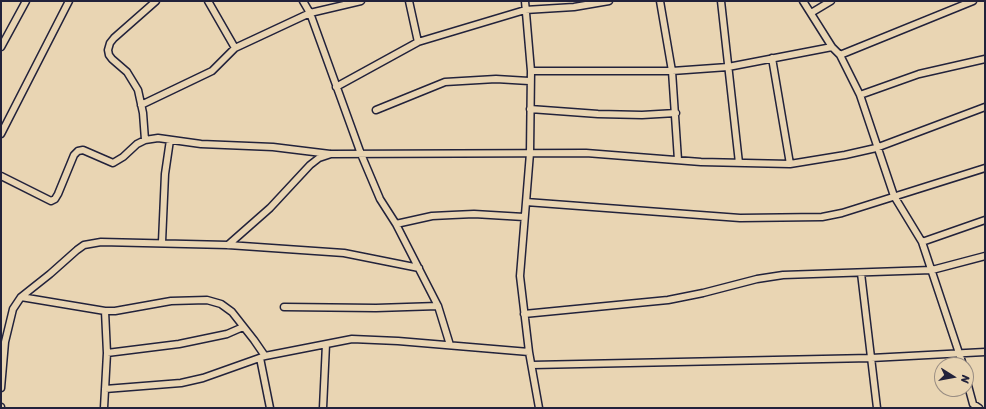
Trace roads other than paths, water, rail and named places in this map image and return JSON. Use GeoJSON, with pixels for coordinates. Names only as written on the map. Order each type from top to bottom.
{"type":"FeatureCollection","features":[{"type":"Feature","properties":{"kind":"street"},"geometry":{"type":"LineString","coordinates":[[1,47],[26,1]]}},
{"type":"Feature","properties":{"kind":"street"},"geometry":{"type":"LineString","coordinates":[[1,134],[69,1]]}},
{"type":"Feature","properties":{"kind":"street"},"geometry":{"type":"LineString","coordinates":[[145,140],[138,90],[128,72],[109,54],[108,50],[110,43],[114,38],[156,1]]}},
{"type":"Feature","properties":{"kind":"street"},"geometry":{"type":"LineString","coordinates":[[208,1],[235,48]]}},
{"type":"Feature","properties":{"kind":"street"},"geometry":{"type":"LineString","coordinates":[[303,1],[310,13],[361,154],[380,199],[396,224],[438,306],[450,345]]}},
{"type":"Feature","properties":{"kind":"street"},"geometry":{"type":"LineString","coordinates":[[141,105],[212,71],[235,48],[310,13],[361,1]]}},
{"type":"Feature","properties":{"kind":"street"},"geometry":{"type":"LineString","coordinates":[[409,1],[418,42]]}},
{"type":"Feature","properties":{"kind":"street"},"geometry":{"type":"LineString","coordinates":[[525,1],[531,71],[529,80],[530,153],[520,276],[529,352],[539,408]]}},
{"type":"Feature","properties":{"kind":"street"},"geometry":{"type":"LineString","coordinates":[[336,87],[418,42],[525,10],[594,4],[609,1]]}},
{"type":"Feature","properties":{"kind":"street"},"geometry":{"type":"LineString","coordinates":[[660,1],[672,71],[678,160]]}},
{"type":"Feature","properties":{"kind":"street"},"geometry":{"type":"LineString","coordinates":[[721,1],[739,163]]}},
{"type":"Feature","properties":{"kind":"street"},"geometry":{"type":"LineString","coordinates":[[803,1],[832,47],[840,55],[868,113],[876,148],[894,196],[908,216],[922,242],[961,357]]}},
{"type":"Feature","properties":{"kind":"street"},"geometry":{"type":"LineString","coordinates":[[811,13],[831,1]]}},
{"type":"Feature","properties":{"kind":"street"},"geometry":{"type":"LineString","coordinates":[[840,55],[973,1]]}},
{"type":"Feature","properties":{"kind":"street"},"geometry":{"type":"LineString","coordinates":[[531,71],[672,71],[728,67],[832,47]]}},
{"type":"Feature","properties":{"kind":"street"},"geometry":{"type":"LineString","coordinates":[[772,58],[790,164]]}},
{"type":"Feature","properties":{"kind":"street"},"geometry":{"type":"LineString","coordinates":[[860,96],[919,74],[985,59]]}},
{"type":"Feature","properties":{"kind":"street"},"geometry":{"type":"LineString","coordinates":[[376,110],[445,82],[496,79],[529,80]]}},
{"type":"Feature","properties":{"kind":"street"},"geometry":{"type":"LineString","coordinates":[[1,176],[51,201],[55,199],[58,194],[74,155],[78,151],[83,150],[113,164],[137,144],[145,140],[158,138],[201,144],[273,147],[331,154],[586,153],[678,160],[790,164],[876,148],[985,107]]}},
{"type":"Feature","properties":{"kind":"street"},"geometry":{"type":"LineString","coordinates":[[530,110],[606,114],[676,113]]}},
{"type":"Feature","properties":{"kind":"street"},"geometry":{"type":"LineString","coordinates":[[162,242],[165,174],[170,140]]}},
{"type":"Feature","properties":{"kind":"street"},"geometry":{"type":"LineString","coordinates":[[228,245],[270,208],[310,165],[319,158],[331,154]]}},
{"type":"Feature","properties":{"kind":"street"},"geometry":{"type":"LineString","coordinates":[[526,202],[740,218],[829,216],[985,168]]}},
{"type":"Feature","properties":{"kind":"street"},"geometry":{"type":"LineString","coordinates":[[396,224],[432,216],[452,215],[481,214],[524,218]]}},
{"type":"Feature","properties":{"kind":"street"},"geometry":{"type":"LineString","coordinates":[[922,242],[985,220]]}},
{"type":"Feature","properties":{"kind":"street"},"geometry":{"type":"LineString","coordinates":[[1,388],[5,342],[9,318],[13,308],[21,297],[84,245],[101,242],[162,242],[228,245],[344,253],[419,268]]}},
{"type":"Feature","properties":{"kind":"street"},"geometry":{"type":"LineString","coordinates":[[524,314],[668,300],[783,274],[932,270],[985,256]]}},
{"type":"Feature","properties":{"kind":"street"},"geometry":{"type":"LineString","coordinates":[[861,273],[877,408]]}},
{"type":"Feature","properties":{"kind":"street"},"geometry":{"type":"LineString","coordinates":[[21,297],[105,311],[115,311],[171,301],[207,300],[221,304],[254,340],[262,357],[270,408]]}},
{"type":"Feature","properties":{"kind":"street"},"geometry":{"type":"LineString","coordinates":[[284,307],[376,308],[438,306]]}},
{"type":"Feature","properties":{"kind":"street"},"geometry":{"type":"LineString","coordinates":[[104,408],[108,353],[105,311]]}},
{"type":"Feature","properties":{"kind":"street"},"geometry":{"type":"LineString","coordinates":[[108,353],[179,344],[227,334],[243,327]]}},
{"type":"Feature","properties":{"kind":"street"},"geometry":{"type":"LineString","coordinates":[[105,389],[181,383],[204,378],[262,357],[352,339],[529,352]]}},
{"type":"Feature","properties":{"kind":"street"},"geometry":{"type":"LineString","coordinates":[[323,408],[326,344]]}},
{"type":"Feature","properties":{"kind":"street"},"geometry":{"type":"LineString","coordinates":[[532,365],[871,358],[985,352]]}},
{"type":"Feature","properties":{"kind":"street"},"geometry":{"type":"LineString","coordinates":[[971,397],[973,404],[980,408],[985,406]]}}]}
